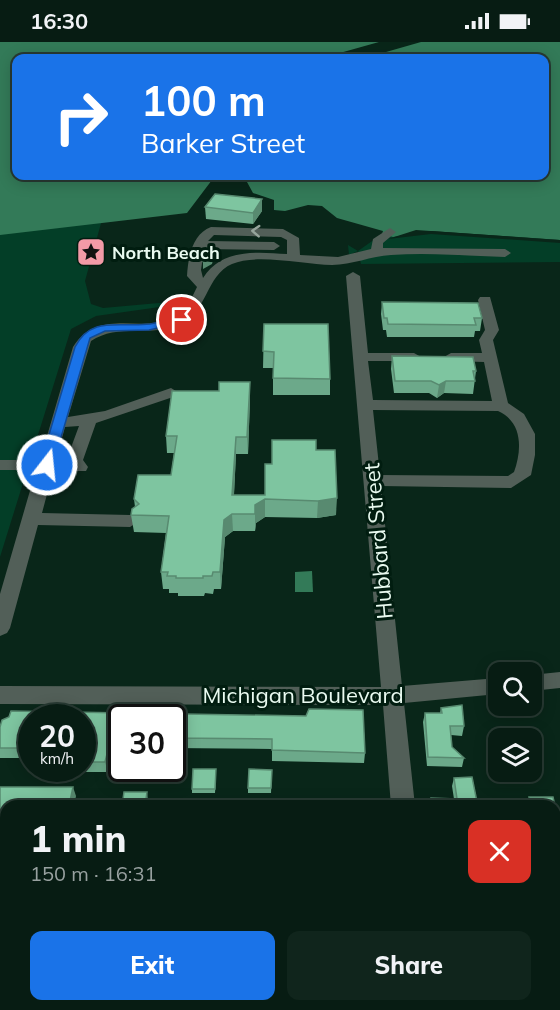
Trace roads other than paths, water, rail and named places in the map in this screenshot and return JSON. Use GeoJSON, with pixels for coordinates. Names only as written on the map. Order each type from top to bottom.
{"type":"FeatureCollection","features":[{"type":"Feature","properties":{"kind":"street"},"geometry":{"type":"LineString","coordinates":[[378,252],[376,242],[390,231]]}},
{"type":"Feature","properties":{"kind":"street"},"geometry":{"type":"LineString","coordinates":[[203,286],[194,276],[200,245],[294,253],[334,261],[378,252],[505,253]]}},
{"type":"Feature","properties":{"kind":"street"},"geometry":{"type":"LineString","coordinates":[[0,628],[80,347],[86,336],[103,328],[149,327],[182,320],[196,306],[203,286],[211,273],[228,260],[294,253]]}},
{"type":"Feature","properties":{"kind":"street","name":"Hubbard Street"},"geometry":{"type":"LineString","coordinates":[[353,276],[402,800]]}},
{"type":"Feature","properties":{"kind":"street"},"geometry":{"type":"LineString","coordinates":[[485,300],[492,330],[486,340],[488,357],[501,406]]}},
{"type":"Feature","properties":{"kind":"street"},"geometry":{"type":"LineString","coordinates":[[361,357],[488,357]]}},
{"type":"Feature","properties":{"kind":"street"},"geometry":{"type":"LineString","coordinates":[[58,423],[92,419],[171,393]]}},
{"type":"Feature","properties":{"kind":"street"},"geometry":{"type":"LineString","coordinates":[[365,405],[501,406],[513,410],[523,422],[529,447],[522,475],[511,482],[372,480]]}},
{"type":"Feature","properties":{"kind":"street"},"geometry":{"type":"LineString","coordinates":[[80,467],[74,461],[78,444],[81,433],[92,419]]}},
{"type":"Feature","properties":{"kind":"street"},"geometry":{"type":"LineString","coordinates":[[0,465],[47,465]]}},
{"type":"Feature","properties":{"kind":"street"},"geometry":{"type":"LineString","coordinates":[[31,519],[130,521]]}},
{"type":"Feature","properties":{"kind":"street"},"geometry":{"type":"LineString","coordinates":[[542,682],[560,680]]}},
{"type":"Feature","properties":{"kind":"street","name":"Michigan Boulevard"},"geometry":{"type":"LineString","coordinates":[[0,695],[392,696],[488,687]]}},
{"type":"Feature","properties":{"kind":"place","name":"North Beach"},"geometry":{"type":"Point","coordinates":[91,252]}}]}
